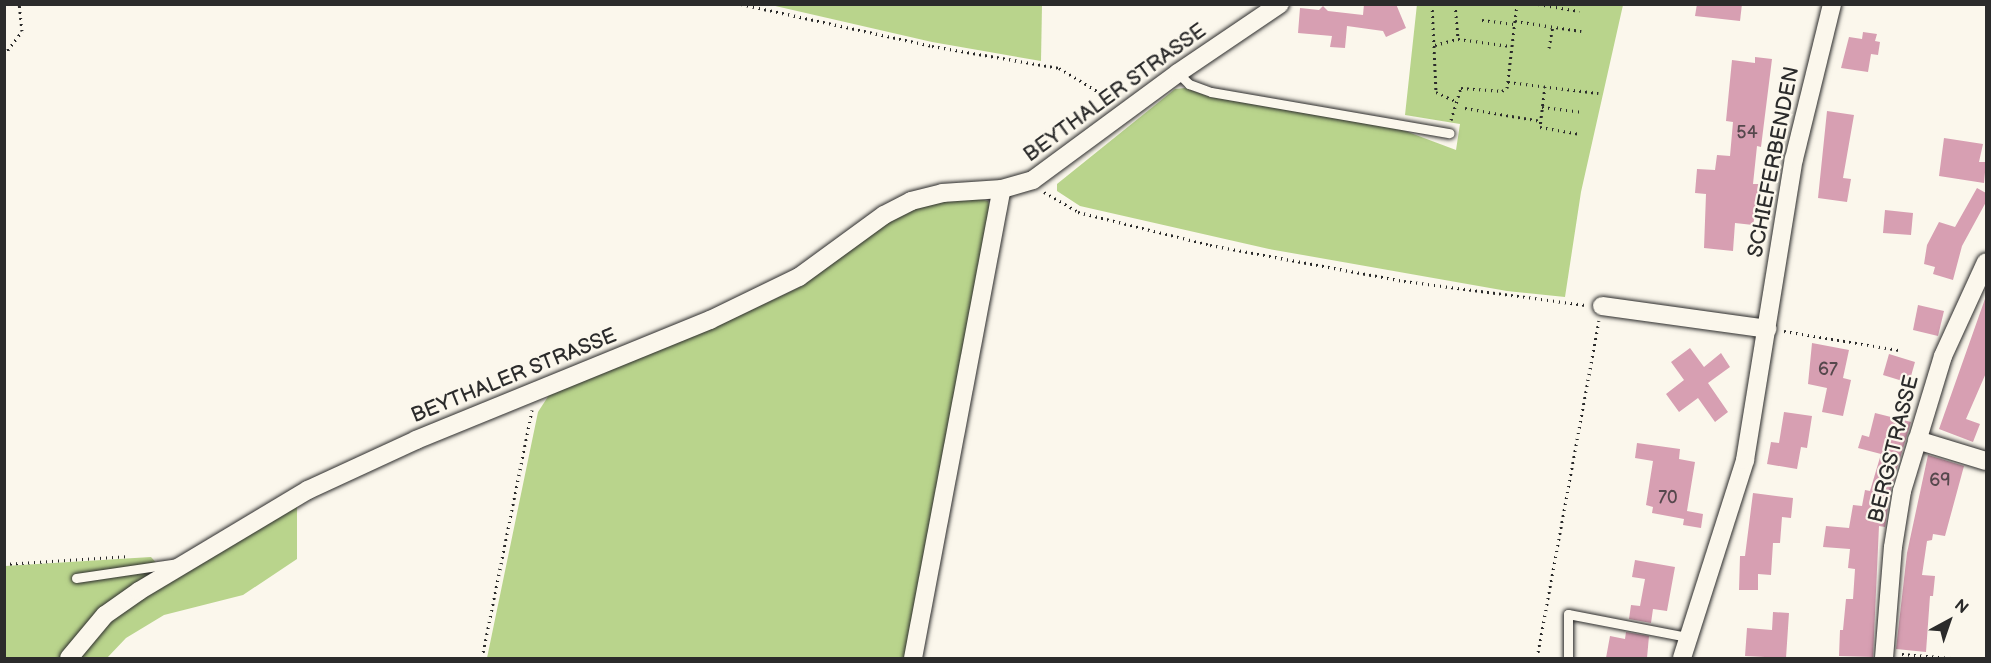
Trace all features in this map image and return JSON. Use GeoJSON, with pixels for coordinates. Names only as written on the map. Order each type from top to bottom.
{"type":"FeatureCollection","features":[{"type":"Feature","properties":{"kind":"street","name":"BEYTHALER STRASSE"},"geometry":{"type":"LineString","coordinates":[[69,658],[105,615],[184,562],[308,490],[529,393],[710,320],[799,277],[884,215],[911,201],[942,192],[1002,189],[1033,180],[1178,73],[1280,4]]}},
{"type":"Feature","properties":{"kind":"street","name":"SCHIEFERBENDEN"},"geometry":{"type":"LineString","coordinates":[[1682,658],[1740,479],[1794,159],[1832,4]]}},
{"type":"Feature","properties":{"kind":"street"},"geometry":{"type":"LineString","coordinates":[[913,658],[1002,189]]}},
{"type":"Feature","properties":{"kind":"street","name":"BERGSTRASSE"},"geometry":{"type":"LineString","coordinates":[[1885,655],[1893,547],[1901,496],[1945,350],[1986,261]]}},
{"type":"Feature","properties":{"kind":"street"},"geometry":{"type":"LineString","coordinates":[[1602,306],[1767,329]]}},
{"type":"Feature","properties":{"kind":"street"},"geometry":{"type":"LineString","coordinates":[[1917,440],[1986,461]]}},
{"type":"Feature","properties":{"kind":"lane"},"geometry":{"type":"LineString","coordinates":[[1178,73],[1189,84],[1211,92],[1449,133]]}},
{"type":"Feature","properties":{"kind":"lane"},"geometry":{"type":"LineString","coordinates":[[76,578],[184,562]]}},
{"type":"Feature","properties":{"kind":"lane"},"geometry":{"type":"LineString","coordinates":[[1568,658],[1568,614],[1688,637]]}},
{"type":"Feature","properties":{"kind":"path"},"geometry":{"type":"LineString","coordinates":[[4,55],[22,31],[20,4]]}},
{"type":"Feature","properties":{"kind":"path"},"geometry":{"type":"LineString","coordinates":[[741,4],[920,44],[1059,68],[1083,80],[1124,113]]}},
{"type":"Feature","properties":{"kind":"path"},"geometry":{"type":"LineString","coordinates":[[1432,4],[1436,92],[1455,101]]}},
{"type":"Feature","properties":{"kind":"path"},"geometry":{"type":"LineString","coordinates":[[1455,4],[1458,39]]}},
{"type":"Feature","properties":{"kind":"path"},"geometry":{"type":"LineString","coordinates":[[1449,133],[1455,101],[1461,88],[1502,91],[1508,82],[1517,4]]}},
{"type":"Feature","properties":{"kind":"path"},"geometry":{"type":"LineString","coordinates":[[1538,4],[1579,11]]}},
{"type":"Feature","properties":{"kind":"path"},"geometry":{"type":"LineString","coordinates":[[1482,20],[1553,26],[1581,31]]}},
{"type":"Feature","properties":{"kind":"path"},"geometry":{"type":"LineString","coordinates":[[1550,48],[1553,26]]}},
{"type":"Feature","properties":{"kind":"path"},"geometry":{"type":"LineString","coordinates":[[1435,45],[1458,39],[1511,45]]}},
{"type":"Feature","properties":{"kind":"path"},"geometry":{"type":"LineString","coordinates":[[1508,82],[1598,93]]}},
{"type":"Feature","properties":{"kind":"path"},"geometry":{"type":"LineString","coordinates":[[1545,86],[1540,127],[1580,134]]}},
{"type":"Feature","properties":{"kind":"path"},"geometry":{"type":"LineString","coordinates":[[1542,107],[1581,112]]}},
{"type":"Feature","properties":{"kind":"path"},"geometry":{"type":"LineString","coordinates":[[1465,108],[1541,121]]}},
{"type":"Feature","properties":{"kind":"path"},"geometry":{"type":"LineString","coordinates":[[1033,180],[1049,197],[1078,212],[1210,245],[1404,281],[1602,306],[1536,658]]}},
{"type":"Feature","properties":{"kind":"path"},"geometry":{"type":"LineString","coordinates":[[1767,329],[1851,339],[1899,350]]}},
{"type":"Feature","properties":{"kind":"path"},"geometry":{"type":"LineString","coordinates":[[482,658],[532,413],[529,393]]}},
{"type":"Feature","properties":{"kind":"path"},"geometry":{"type":"LineString","coordinates":[[4,564],[131,556]]}},
{"type":"Feature","properties":{"kind":"path"},"geometry":{"type":"LineString","coordinates":[[1885,655],[1952,658]]}},
{"type":"Feature","properties":{"kind":"green space"},"geometry":{"type":"Polygon","coordinates":[[[1417,4],[1623,5],[1581,192],[1565,297],[1507,291],[1269,249],[1080,206],[1057,191],[1057,184],[1175,89],[1185,88],[1210,97],[1400,129],[1456,150],[1460,124],[1405,115],[1417,4]]]}},
{"type":"Feature","properties":{"kind":"green space"},"geometry":{"type":"Polygon","coordinates":[[[771,5],[1042,5],[1041,61],[932,42],[771,5]]]}},
{"type":"Feature","properties":{"kind":"green space"},"geometry":{"type":"Polygon","coordinates":[[[976,198],[988,201],[992,214],[909,658],[487,658],[538,412],[549,395],[713,328],[802,286],[887,223],[914,209],[943,200],[976,198]]]}},
{"type":"Feature","properties":{"kind":"green space"},"geometry":{"type":"Polygon","coordinates":[[[297,501],[297,559],[243,595],[164,615],[126,638],[107,658],[75,658],[109,620],[297,501]]]}},
{"type":"Feature","properties":{"kind":"green space"},"geometry":{"type":"Polygon","coordinates":[[[151,557],[160,567],[63,658],[5,658],[5,566],[151,557]]]}},
{"type":"Feature","properties":{"kind":"building"},"geometry":{"type":"Polygon","coordinates":[[[1364,4],[1396,4],[1406,28],[1386,37],[1383,31],[1347,26],[1345,48],[1330,47],[1332,36],[1298,33],[1300,8],[1319,10],[1323,6],[1328,11],[1363,15],[1364,4]]]}},
{"type":"Feature","properties":{"kind":"building"},"geometry":{"type":"Polygon","coordinates":[[[1697,4],[1742,4],[1740,21],[1695,16],[1697,4]]]}},
{"type":"Feature","properties":{"kind":"building"},"geometry":{"type":"Polygon","coordinates":[[[1863,32],[1877,34],[1875,41],[1880,42],[1878,55],[1871,54],[1868,72],[1841,68],[1849,37],[1862,39],[1863,32]]]}},
{"type":"Feature","properties":{"kind":"building"},"geometry":{"type":"Polygon","coordinates":[[[1755,57],[1772,59],[1761,147],[1757,146],[1753,184],[1760,184],[1753,225],[1735,223],[1733,251],[1704,248],[1706,194],[1695,193],[1697,169],[1715,170],[1717,155],[1730,156],[1733,122],[1726,121],[1732,60],[1755,63],[1755,57]]]}},
{"type":"Feature","properties":{"kind":"building"},"geometry":{"type":"Polygon","coordinates":[[[1827,111],[1854,115],[1843,178],[1851,179],[1847,202],[1818,198],[1827,111]]]}},
{"type":"Feature","properties":{"kind":"building"},"geometry":{"type":"Polygon","coordinates":[[[1944,138],[1983,144],[1979,162],[1986,162],[1984,183],[1939,176],[1944,138]]]}},
{"type":"Feature","properties":{"kind":"building"},"geometry":{"type":"Polygon","coordinates":[[[1977,188],[1986,193],[1986,202],[1962,246],[1953,280],[1933,274],[1935,267],[1924,264],[1927,245],[1939,222],[1955,227],[1977,188]]]}},
{"type":"Feature","properties":{"kind":"building"},"geometry":{"type":"Polygon","coordinates":[[[1885,210],[1913,213],[1911,235],[1883,233],[1885,210]]]}},
{"type":"Feature","properties":{"kind":"building"},"geometry":{"type":"Polygon","coordinates":[[[1986,296],[1986,373],[1966,419],[1980,424],[1973,442],[1939,429],[1986,296]]]}},
{"type":"Feature","properties":{"kind":"building"},"geometry":{"type":"Polygon","coordinates":[[[1918,305],[1944,311],[1938,336],[1913,330],[1918,305]]]}},
{"type":"Feature","properties":{"kind":"building"},"geometry":{"type":"Polygon","coordinates":[[[1812,343],[1849,350],[1843,378],[1851,380],[1843,416],[1822,412],[1827,388],[1808,384],[1812,343]]]}},
{"type":"Feature","properties":{"kind":"building"},"geometry":{"type":"Polygon","coordinates":[[[1690,348],[1704,367],[1721,353],[1730,367],[1708,383],[1728,412],[1715,422],[1698,398],[1679,412],[1666,394],[1684,380],[1671,362],[1690,348]]]}},
{"type":"Feature","properties":{"kind":"building"},"geometry":{"type":"Polygon","coordinates":[[[1889,354],[1915,362],[1909,383],[1883,375],[1889,354]]]}},
{"type":"Feature","properties":{"kind":"building"},"geometry":{"type":"Polygon","coordinates":[[[1784,412],[1812,416],[1807,448],[1801,447],[1797,469],[1767,464],[1771,442],[1779,443],[1784,412]]]}},
{"type":"Feature","properties":{"kind":"building"},"geometry":{"type":"Polygon","coordinates":[[[1875,413],[1911,422],[1891,488],[1885,527],[1879,526],[1873,657],[1839,656],[1840,630],[1843,630],[1846,599],[1853,599],[1855,569],[1848,568],[1850,549],[1823,547],[1826,526],[1849,528],[1853,505],[1862,506],[1865,490],[1870,491],[1881,454],[1858,448],[1862,435],[1869,437],[1875,413]]]}},
{"type":"Feature","properties":{"kind":"building"},"geometry":{"type":"Polygon","coordinates":[[[1637,443],[1680,449],[1679,459],[1695,462],[1687,511],[1703,514],[1701,528],[1683,525],[1684,519],[1652,513],[1653,507],[1646,505],[1653,461],[1635,458],[1637,443]]]}},
{"type":"Feature","properties":{"kind":"building"},"geometry":{"type":"Polygon","coordinates":[[[1928,455],[1964,466],[1945,536],[1933,534],[1932,540],[1927,541],[1922,575],[1935,576],[1933,596],[1930,596],[1926,652],[1896,649],[1907,553],[1928,455]]]}},
{"type":"Feature","properties":{"kind":"building"},"geometry":{"type":"Polygon","coordinates":[[[1753,493],[1793,498],[1791,518],[1782,517],[1780,543],[1773,543],[1771,575],[1758,574],[1758,590],[1739,590],[1740,556],[1745,556],[1753,493]]]}},
{"type":"Feature","properties":{"kind":"building"},"geometry":{"type":"Polygon","coordinates":[[[1635,560],[1675,567],[1667,611],[1653,609],[1651,623],[1629,619],[1631,605],[1640,606],[1645,579],[1632,577],[1635,560]]]}},
{"type":"Feature","properties":{"kind":"building"},"geometry":{"type":"Polygon","coordinates":[[[1773,612],[1789,613],[1786,658],[1745,656],[1747,628],[1772,630],[1773,612]]]}},
{"type":"Feature","properties":{"kind":"building"},"geometry":{"type":"Polygon","coordinates":[[[1626,632],[1649,636],[1647,658],[1606,658],[1610,636],[1625,639],[1626,632]]]}}]}
